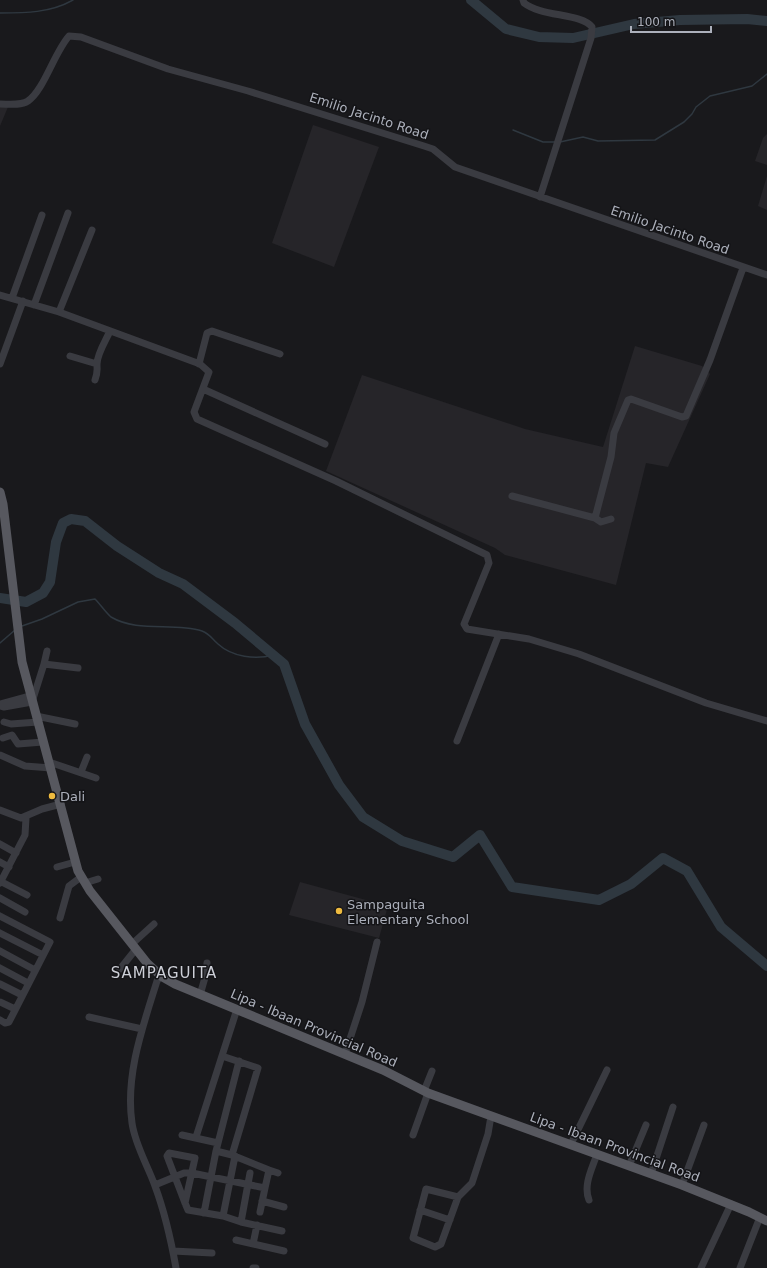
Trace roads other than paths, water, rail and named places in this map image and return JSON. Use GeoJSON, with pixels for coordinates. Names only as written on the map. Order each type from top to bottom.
{"type":"FeatureCollection","features":[{"type":"Feature","properties":{"kind":"main road","name":"Lipa - Ibaan Provincial Road"},"geometry":{"type":"LineString","coordinates":[[0,492],[3,504],[22,662],[61,804],[75,862],[83,880],[134,946],[161,976],[200,995],[383,1070],[426,1092],[682,1185],[765,1219]]}},
{"type":"Feature","properties":{"kind":"street"},"geometry":{"type":"LineString","coordinates":[[523,0],[524,3],[530,8],[588,22],[592,27],[591,35],[540,198]]}},
{"type":"Feature","properties":{"kind":"street","name":"Emilio Jacinto Road"},"geometry":{"type":"LineString","coordinates":[[0,104],[22,104],[28,101],[36,92],[61,45],[69,36],[81,37],[168,69],[248,91],[433,149],[455,167],[540,198],[767,275]]}},
{"type":"Feature","properties":{"kind":"street"},"geometry":{"type":"LineString","coordinates":[[34,305],[68,213]]}},
{"type":"Feature","properties":{"kind":"street"},"geometry":{"type":"LineString","coordinates":[[12,298],[42,215]]}},
{"type":"Feature","properties":{"kind":"street"},"geometry":{"type":"LineString","coordinates":[[59,312],[92,230]]}},
{"type":"Feature","properties":{"kind":"street"},"geometry":{"type":"LineString","coordinates":[[595,518],[611,457],[614,433],[628,400],[631,398],[682,417],[686,416],[710,360],[744,268]]}},
{"type":"Feature","properties":{"kind":"street"},"geometry":{"type":"LineString","coordinates":[[0,295],[59,312],[199,364],[209,372],[194,412],[197,419],[336,480],[487,555],[489,563],[464,626],[467,629],[529,640],[579,654],[706,703],[767,721]]}},
{"type":"Feature","properties":{"kind":"street"},"geometry":{"type":"LineString","coordinates":[[0,364],[3,348],[23,302]]}},
{"type":"Feature","properties":{"kind":"street"},"geometry":{"type":"LineString","coordinates":[[95,380],[98,371],[97,364],[110,331]]}},
{"type":"Feature","properties":{"kind":"street"},"geometry":{"type":"LineString","coordinates":[[199,364],[207,333],[212,331],[280,354]]}},
{"type":"Feature","properties":{"kind":"street"},"geometry":{"type":"LineString","coordinates":[[70,356],[97,364]]}},
{"type":"Feature","properties":{"kind":"street"},"geometry":{"type":"LineString","coordinates":[[202,389],[325,444]]}},
{"type":"Feature","properties":{"kind":"street"},"geometry":{"type":"LineString","coordinates":[[512,496],[595,518],[601,522],[611,519]]}},
{"type":"Feature","properties":{"kind":"street"},"geometry":{"type":"LineString","coordinates":[[457,741],[499,634]]}},
{"type":"Feature","properties":{"kind":"street"},"geometry":{"type":"LineString","coordinates":[[0,705],[4,707],[31,699],[44,664],[47,651]]}},
{"type":"Feature","properties":{"kind":"street"},"geometry":{"type":"LineString","coordinates":[[44,664],[78,668]]}},
{"type":"Feature","properties":{"kind":"street"},"geometry":{"type":"LineString","coordinates":[[4,722],[11,724],[37,719],[74,724]]}},
{"type":"Feature","properties":{"kind":"street"},"geometry":{"type":"LineString","coordinates":[[3,738],[12,735],[18,744],[43,742]]}},
{"type":"Feature","properties":{"kind":"street"},"geometry":{"type":"LineString","coordinates":[[0,755],[25,766],[50,765],[81,772],[96,778]]}},
{"type":"Feature","properties":{"kind":"street"},"geometry":{"type":"LineString","coordinates":[[81,772],[87,757]]}},
{"type":"Feature","properties":{"kind":"street"},"geometry":{"type":"LineString","coordinates":[[0,810],[16,817],[26,818],[42,809],[61,804]]}},
{"type":"Feature","properties":{"kind":"street"},"geometry":{"type":"LineString","coordinates":[[26,818],[25,835],[0,882],[27,895]]}},
{"type":"Feature","properties":{"kind":"street"},"geometry":{"type":"LineString","coordinates":[[0,844],[16,853]]}},
{"type":"Feature","properties":{"kind":"street"},"geometry":{"type":"LineString","coordinates":[[0,862],[9,867]]}},
{"type":"Feature","properties":{"kind":"street"},"geometry":{"type":"LineString","coordinates":[[57,867],[75,862]]}},
{"type":"Feature","properties":{"kind":"street"},"geometry":{"type":"LineString","coordinates":[[60,918],[69,886],[83,880],[98,879]]}},
{"type":"Feature","properties":{"kind":"street"},"geometry":{"type":"LineString","coordinates":[[0,898],[25,912]]}},
{"type":"Feature","properties":{"kind":"street"},"geometry":{"type":"LineString","coordinates":[[0,916],[49,940],[43,955],[7,1023],[0,1020]]}},
{"type":"Feature","properties":{"kind":"street"},"geometry":{"type":"LineString","coordinates":[[120,969],[134,946],[154,924]]}},
{"type":"Feature","properties":{"kind":"street"},"geometry":{"type":"LineString","coordinates":[[0,932],[43,955]]}},
{"type":"Feature","properties":{"kind":"street"},"geometry":{"type":"LineString","coordinates":[[345,1054],[377,942]]}},
{"type":"Feature","properties":{"kind":"street"},"geometry":{"type":"LineString","coordinates":[[0,951],[35,970]]}},
{"type":"Feature","properties":{"kind":"street"},"geometry":{"type":"LineString","coordinates":[[200,995],[206,974],[207,963]]}},
{"type":"Feature","properties":{"kind":"street"},"geometry":{"type":"LineString","coordinates":[[0,968],[28,982]]}},
{"type":"Feature","properties":{"kind":"street"},"geometry":{"type":"LineString","coordinates":[[161,976],[157,981],[142,1029],[131,1085],[131,1115],[134,1133],[166,1217],[176,1268]]}},
{"type":"Feature","properties":{"kind":"street"},"geometry":{"type":"LineString","coordinates":[[0,984],[22,995]]}},
{"type":"Feature","properties":{"kind":"street"},"geometry":{"type":"LineString","coordinates":[[0,1002],[15,1009]]}},
{"type":"Feature","properties":{"kind":"street"},"geometry":{"type":"LineString","coordinates":[[196,1137],[237,1009]]}},
{"type":"Feature","properties":{"kind":"street"},"geometry":{"type":"LineString","coordinates":[[89,1017],[142,1029]]}},
{"type":"Feature","properties":{"kind":"street"},"geometry":{"type":"LineString","coordinates":[[222,1056],[257,1067],[258,1069],[234,1155],[223,1216]]}},
{"type":"Feature","properties":{"kind":"street"},"geometry":{"type":"LineString","coordinates":[[204,1213],[216,1150],[239,1061]]}},
{"type":"Feature","properties":{"kind":"street"},"geometry":{"type":"LineString","coordinates":[[571,1144],[607,1070]]}},
{"type":"Feature","properties":{"kind":"street"},"geometry":{"type":"LineString","coordinates":[[413,1135],[432,1071]]}},
{"type":"Feature","properties":{"kind":"street"},"geometry":{"type":"LineString","coordinates":[[651,1174],[673,1107]]}},
{"type":"Feature","properties":{"kind":"street"},"geometry":{"type":"LineString","coordinates":[[458,1197],[426,1189],[413,1238],[435,1247],[441,1244],[458,1197],[472,1183],[491,1116]]}},
{"type":"Feature","properties":{"kind":"street"},"geometry":{"type":"LineString","coordinates":[[629,1166],[646,1125]]}},
{"type":"Feature","properties":{"kind":"street"},"geometry":{"type":"LineString","coordinates":[[682,1185],[704,1125]]}},
{"type":"Feature","properties":{"kind":"street"},"geometry":{"type":"LineString","coordinates":[[182,1135],[218,1143]]}},
{"type":"Feature","properties":{"kind":"street"},"geometry":{"type":"LineString","coordinates":[[216,1150],[234,1155],[278,1173]]}},
{"type":"Feature","properties":{"kind":"street"},"geometry":{"type":"LineString","coordinates":[[185,1203],[195,1158],[169,1153],[168,1156],[175,1176],[185,1203],[188,1210],[223,1216],[282,1231]]}},
{"type":"Feature","properties":{"kind":"street"},"geometry":{"type":"LineString","coordinates":[[589,1200],[586,1192],[587,1185],[597,1154]]}},
{"type":"Feature","properties":{"kind":"street"},"geometry":{"type":"LineString","coordinates":[[260,1212],[269,1170]]}},
{"type":"Feature","properties":{"kind":"street"},"geometry":{"type":"LineString","coordinates":[[155,1185],[184,1172],[265,1188]]}},
{"type":"Feature","properties":{"kind":"street"},"geometry":{"type":"LineString","coordinates":[[242,1222],[250,1173]]}},
{"type":"Feature","properties":{"kind":"street"},"geometry":{"type":"LineString","coordinates":[[262,1201],[284,1207]]}},
{"type":"Feature","properties":{"kind":"street"},"geometry":{"type":"LineString","coordinates":[[700,1268],[731,1204]]}},
{"type":"Feature","properties":{"kind":"street"},"geometry":{"type":"LineString","coordinates":[[420,1210],[450,1220]]}},
{"type":"Feature","properties":{"kind":"street"},"geometry":{"type":"LineString","coordinates":[[740,1268],[765,1219]]}},
{"type":"Feature","properties":{"kind":"street"},"geometry":{"type":"LineString","coordinates":[[253,1244],[257,1225]]}},
{"type":"Feature","properties":{"kind":"street"},"geometry":{"type":"LineString","coordinates":[[236,1240],[284,1252]]}},
{"type":"Feature","properties":{"kind":"street"},"geometry":{"type":"LineString","coordinates":[[173,1251],[212,1253]]}},
{"type":"Feature","properties":{"kind":"waterway"},"geometry":{"type":"LineString","coordinates":[[0,13],[46,10],[55,8],[73,0]]}},
{"type":"Feature","properties":{"kind":"waterway"},"geometry":{"type":"LineString","coordinates":[[471,0],[506,29],[539,37],[573,38],[634,24],[680,20],[747,19],[767,21]]}},
{"type":"Feature","properties":{"kind":"waterway"},"geometry":{"type":"LineString","coordinates":[[560,142],[583,137],[598,141],[655,140],[684,122],[692,114],[696,107],[710,96],[752,86],[767,74]]}},
{"type":"Feature","properties":{"kind":"waterway"},"geometry":{"type":"LineString","coordinates":[[513,130],[543,142],[555,142]]}},
{"type":"Feature","properties":{"kind":"waterway"},"geometry":{"type":"LineString","coordinates":[[0,598],[26,602],[43,593],[50,582],[56,542],[63,523],[71,519],[85,521],[117,546],[159,573],[183,584],[235,623],[284,664],[305,724],[339,785],[363,817],[402,841],[453,857],[480,835],[512,887],[599,900],[631,884],[663,858],[687,871],[721,927],[767,966]]}},
{"type":"Feature","properties":{"kind":"waterway"},"geometry":{"type":"LineString","coordinates":[[22,626],[42,619],[78,602],[95,599],[111,617],[121,622],[144,626],[191,628],[205,632],[224,648],[237,655],[252,657],[273,655]]}},
{"type":"Feature","properties":{"kind":"waterway"},"geometry":{"type":"LineString","coordinates":[[0,643],[15,630]]}},
{"type":"Feature","properties":{"kind":"place","name":"Dali"},"geometry":{"type":"Point","coordinates":[52,796]}},
{"type":"Feature","properties":{"kind":"place","name":"Sampaguita Elementary School"},"geometry":{"type":"Point","coordinates":[339,911]}},
{"type":"Feature","properties":{"kind":"district","name":"SAMPAGUITA"},"geometry":{"type":"Point","coordinates":[164,973]}}]}
